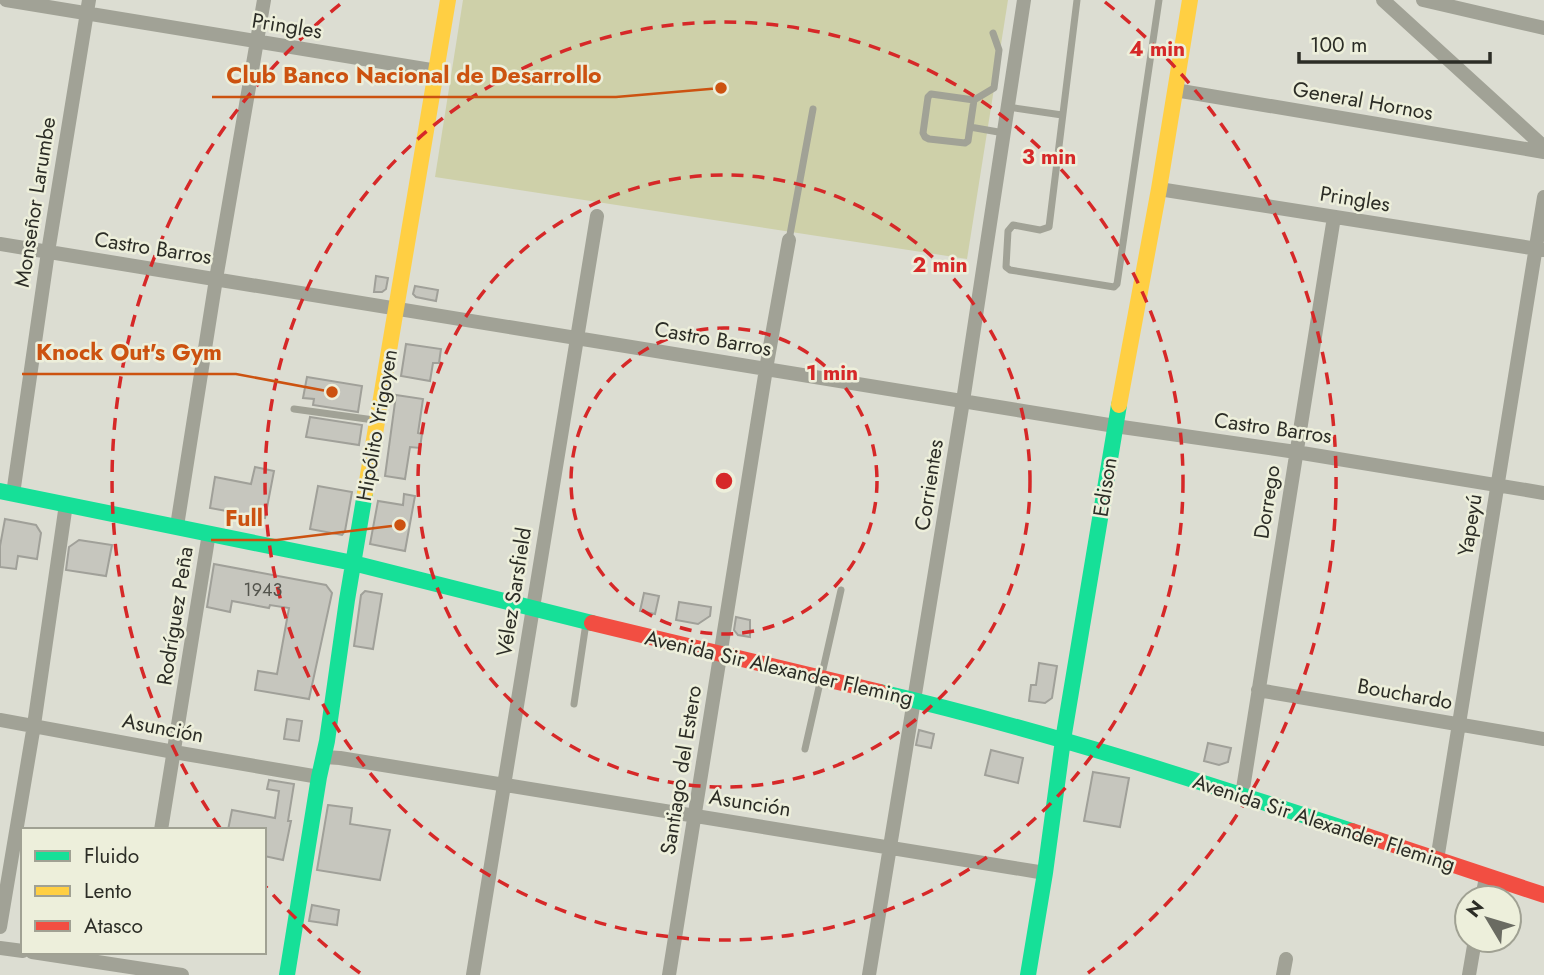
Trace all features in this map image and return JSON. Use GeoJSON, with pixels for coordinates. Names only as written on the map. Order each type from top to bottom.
{"type":"FeatureCollection","features":[{"type":"Feature","properties":{"kind":"street","name":"Pringles"},"geometry":{"type":"LineString","coordinates":[[6,0],[88,6],[257,43],[437,71]]}},
{"type":"Feature","properties":{"kind":"street","name":"Rodríguez Peña"},"geometry":{"type":"LineString","coordinates":[[177,526],[264,0]]}},
{"type":"Feature","properties":{"kind":"street","name":"Hipólito Yrigoyen"},"geometry":{"type":"LineString","coordinates":[[288,975],[353,564],[448,0]]}},
{"type":"Feature","properties":{"kind":"street","name":"Corrientes"},"geometry":{"type":"LineString","coordinates":[[869,975],[964,401],[1024,0]]}},
{"type":"Feature","properties":{"kind":"street","name":"Edison"},"geometry":{"type":"LineString","coordinates":[[1028,975],[1063,740],[1115,426],[1159,189],[1190,0]]}},
{"type":"Feature","properties":{"kind":"street"},"geometry":{"type":"LineString","coordinates":[[1383,0],[1544,147]]}},
{"type":"Feature","properties":{"kind":"street"},"geometry":{"type":"LineString","coordinates":[[1423,0],[1544,28]]}},
{"type":"Feature","properties":{"kind":"street","name":"Monseñor Larumbe"},"geometry":{"type":"LineString","coordinates":[[7,492],[88,6]]}},
{"type":"Feature","properties":{"kind":"street","name":"General Hornos"},"geometry":{"type":"LineString","coordinates":[[1175,90],[1544,152]]}},
{"type":"Feature","properties":{"kind":"street","name":"Pringles"},"geometry":{"type":"LineString","coordinates":[[1159,189],[1540,249]]}},
{"type":"Feature","properties":{"kind":"street","name":"Yapeyú"},"geometry":{"type":"LineString","coordinates":[[1437,860],[1498,484],[1540,249],[1544,197]]}},
{"type":"Feature","properties":{"kind":"street","name":"Vélez Sarsfield"},"geometry":{"type":"LineString","coordinates":[[473,975],[597,216]]}},
{"type":"Feature","properties":{"kind":"street","name":"Dorrego"},"geometry":{"type":"LineString","coordinates":[[1242,795],[1334,217]]}},
{"type":"Feature","properties":{"kind":"street","name":"Santiago del Estero"},"geometry":{"type":"LineString","coordinates":[[669,975],[789,240]]}},
{"type":"Feature","properties":{"kind":"street","name":"Castro Barros"},"geometry":{"type":"LineString","coordinates":[[0,244],[1115,426],[1296,452],[1544,493]]}},
{"type":"Feature","properties":{"kind":"street","name":"Avenida Sir Alexander Fleming"},"geometry":{"type":"LineString","coordinates":[[7,492],[353,564],[1034,731],[1242,795],[1544,895]]}},
{"type":"Feature","properties":{"kind":"street"},"geometry":{"type":"LineString","coordinates":[[0,927],[34,725],[66,503]]}},
{"type":"Feature","properties":{"kind":"street","name":"Rodríguez Peña"},"geometry":{"type":"LineString","coordinates":[[161,828],[209,533]]}},
{"type":"Feature","properties":{"kind":"street","name":"Bouchardo"},"geometry":{"type":"LineString","coordinates":[[1258,690],[1544,739]]}},
{"type":"Feature","properties":{"kind":"street","name":"Asunción"},"geometry":{"type":"LineString","coordinates":[[0,720],[319,777]]}},
{"type":"Feature","properties":{"kind":"street","name":"Asunción"},"geometry":{"type":"LineString","coordinates":[[324,757],[1045,873]]}},
{"type":"Feature","properties":{"kind":"street"},"geometry":{"type":"LineString","coordinates":[[1485,884],[1486,877]]}},
{"type":"Feature","properties":{"kind":"street"},"geometry":{"type":"LineString","coordinates":[[0,948],[21,951]]}},
{"type":"Feature","properties":{"kind":"street"},"geometry":{"type":"LineString","coordinates":[[43,954],[137,971],[183,975]]}},
{"type":"Feature","properties":{"kind":"street"},"geometry":{"type":"LineString","coordinates":[[1469,975],[1473,954]]}},
{"type":"Feature","properties":{"kind":"street"},"geometry":{"type":"LineString","coordinates":[[1283,975],[1286,959]]}},
{"type":"Feature","properties":{"kind":"lane"},"geometry":{"type":"LineString","coordinates":[[1077,0],[1049,227],[1040,230],[1013,225],[1009,231],[1006,267],[1010,270],[1116,286],[1158,0]]}},
{"type":"Feature","properties":{"kind":"lane"},"geometry":{"type":"LineString","coordinates":[[974,100],[968,141],[965,143],[925,137],[923,133],[928,97],[931,94],[974,100],[994,88],[999,50],[993,33]]}},
{"type":"Feature","properties":{"kind":"lane"},"geometry":{"type":"LineString","coordinates":[[1008,107],[1062,116]]}},
{"type":"Feature","properties":{"kind":"lane"},"geometry":{"type":"LineString","coordinates":[[789,240],[813,109]]}},
{"type":"Feature","properties":{"kind":"lane"},"geometry":{"type":"LineString","coordinates":[[970,127],[1004,133]]}},
{"type":"Feature","properties":{"kind":"lane"},"geometry":{"type":"LineString","coordinates":[[294,409],[378,421]]}},
{"type":"Feature","properties":{"kind":"lane"},"geometry":{"type":"LineString","coordinates":[[805,749],[841,590]]}},
{"type":"Feature","properties":{"kind":"lane"},"geometry":{"type":"LineString","coordinates":[[574,704],[586,622]]}},
{"type":"Feature","properties":{"kind":"green space"},"geometry":{"type":"Polygon","coordinates":[[[463,0],[1008,0],[967,259],[435,177],[463,0]]]}},
{"type":"Feature","properties":{"kind":"building"},"geometry":{"type":"Polygon","coordinates":[[[376,276],[388,278],[386,289],[382,292],[374,292],[376,276]]]}},
{"type":"Feature","properties":{"kind":"building"},"geometry":{"type":"Polygon","coordinates":[[[415,286],[438,290],[436,301],[416,297],[413,294],[415,286]]]}},
{"type":"Feature","properties":{"kind":"building"},"geometry":{"type":"Polygon","coordinates":[[[406,344],[441,349],[439,363],[433,363],[430,381],[401,376],[406,344]]]}},
{"type":"Feature","properties":{"kind":"building"},"geometry":{"type":"Polygon","coordinates":[[[307,377],[362,386],[358,412],[313,405],[314,399],[303,398],[307,377]]]}},
{"type":"Feature","properties":{"kind":"building"},"geometry":{"type":"Polygon","coordinates":[[[396,395],[423,399],[418,433],[422,434],[420,448],[410,447],[405,479],[385,476],[396,395]]]}},
{"type":"Feature","properties":{"kind":"building"},"geometry":{"type":"Polygon","coordinates":[[[310,417],[362,425],[359,445],[306,437],[310,417]]]}},
{"type":"Feature","properties":{"kind":"building"},"geometry":{"type":"Polygon","coordinates":[[[255,467],[274,471],[265,518],[210,508],[215,477],[251,484],[255,467]]]}},
{"type":"Feature","properties":{"kind":"building"},"geometry":{"type":"Polygon","coordinates":[[[318,486],[352,492],[342,535],[310,529],[318,486]]]}},
{"type":"Feature","properties":{"kind":"building"},"geometry":{"type":"Polygon","coordinates":[[[404,494],[415,496],[405,551],[370,544],[378,501],[403,505],[404,494]]]}},
{"type":"Feature","properties":{"kind":"building"},"geometry":{"type":"Polygon","coordinates":[[[5,519],[36,525],[41,533],[37,559],[18,556],[16,569],[0,567],[0,546],[5,519]]]}},
{"type":"Feature","properties":{"kind":"building"},"geometry":{"type":"Polygon","coordinates":[[[79,540],[112,545],[106,576],[66,570],[69,547],[79,540]]]}},
{"type":"Feature","properties":{"kind":"building"},"geometry":{"type":"Polygon","coordinates":[[[214,564],[326,585],[332,593],[309,699],[255,690],[258,671],[277,674],[289,608],[270,605],[269,608],[232,601],[230,612],[207,607],[214,564]]]}},
{"type":"Feature","properties":{"kind":"building"},"geometry":{"type":"Polygon","coordinates":[[[365,591],[382,594],[373,649],[354,646],[361,595],[365,591]]]}},
{"type":"Feature","properties":{"kind":"building"},"geometry":{"type":"Polygon","coordinates":[[[644,593],[659,596],[655,614],[640,611],[644,593]]]}},
{"type":"Feature","properties":{"kind":"building"},"geometry":{"type":"Polygon","coordinates":[[[679,602],[711,607],[710,616],[698,624],[676,620],[679,602]]]}},
{"type":"Feature","properties":{"kind":"building"},"geometry":{"type":"Polygon","coordinates":[[[736,617],[750,620],[750,637],[738,635],[734,630],[736,617]]]}},
{"type":"Feature","properties":{"kind":"building"},"geometry":{"type":"Polygon","coordinates":[[[1039,663],[1057,666],[1052,698],[1045,703],[1029,701],[1031,685],[1036,685],[1039,663]]]}},
{"type":"Feature","properties":{"kind":"building"},"geometry":{"type":"Polygon","coordinates":[[[287,719],[302,721],[299,741],[284,739],[287,719]]]}},
{"type":"Feature","properties":{"kind":"building"},"geometry":{"type":"Polygon","coordinates":[[[919,730],[934,734],[931,748],[916,745],[919,730]]]}},
{"type":"Feature","properties":{"kind":"building"},"geometry":{"type":"Polygon","coordinates":[[[1208,743],[1231,748],[1228,762],[1219,765],[1204,761],[1208,743]]]}},
{"type":"Feature","properties":{"kind":"building"},"geometry":{"type":"Polygon","coordinates":[[[991,750],[1023,758],[1018,783],[985,775],[991,750]]]}},
{"type":"Feature","properties":{"kind":"building"},"geometry":{"type":"Polygon","coordinates":[[[1093,772],[1129,778],[1120,827],[1084,821],[1093,772]]]}},
{"type":"Feature","properties":{"kind":"building"},"geometry":{"type":"Polygon","coordinates":[[[269,780],[294,784],[288,821],[291,821],[283,860],[266,856],[266,828],[228,828],[232,810],[275,818],[279,791],[267,789],[269,780]]]}},
{"type":"Feature","properties":{"kind":"building"},"geometry":{"type":"Polygon","coordinates":[[[328,805],[352,808],[350,824],[390,830],[380,880],[317,870],[328,805]]]}},
{"type":"Feature","properties":{"kind":"building"},"geometry":{"type":"Polygon","coordinates":[[[312,905],[339,910],[337,925],[309,921],[312,905]]]}},
{"type":"Feature","properties":{"kind":"traffic: fast"},"geometry":{"type":"LineString","coordinates":[[1028,975],[1063,740],[1119,405]]}},
{"type":"Feature","properties":{"kind":"traffic: fast"},"geometry":{"type":"LineString","coordinates":[[0,491],[353,563],[592,623]]}},
{"type":"Feature","properties":{"kind":"traffic: fast"},"geometry":{"type":"LineString","coordinates":[[287,975],[327,741],[365,493]]}},
{"type":"Feature","properties":{"kind":"traffic: fast"},"geometry":{"type":"LineString","coordinates":[[880,692],[1058,739],[1352,831]]}},
{"type":"Feature","properties":{"kind":"traffic: slow"},"geometry":{"type":"LineString","coordinates":[[365,493],[448,0]]}},
{"type":"Feature","properties":{"kind":"traffic: slow"},"geometry":{"type":"LineString","coordinates":[[1119,405],[1159,189],[1190,0]]}},
{"type":"Feature","properties":{"kind":"traffic: jam"},"geometry":{"type":"LineString","coordinates":[[592,623],[880,692]]}},
{"type":"Feature","properties":{"kind":"traffic: jam"},"geometry":{"type":"LineString","coordinates":[[1352,831],[1544,895]]}},
{"type":"Feature","properties":{"kind":"place","name":"Club Banco Nacional de Desarrollo"},"geometry":{"type":"Point","coordinates":[721,88]}},
{"type":"Feature","properties":{"kind":"place","name":"Knock Out's Gym"},"geometry":{"type":"Point","coordinates":[332,392]}},
{"type":"Feature","properties":{"kind":"place","name":"Full"},"geometry":{"type":"Point","coordinates":[400,525]}}]}
